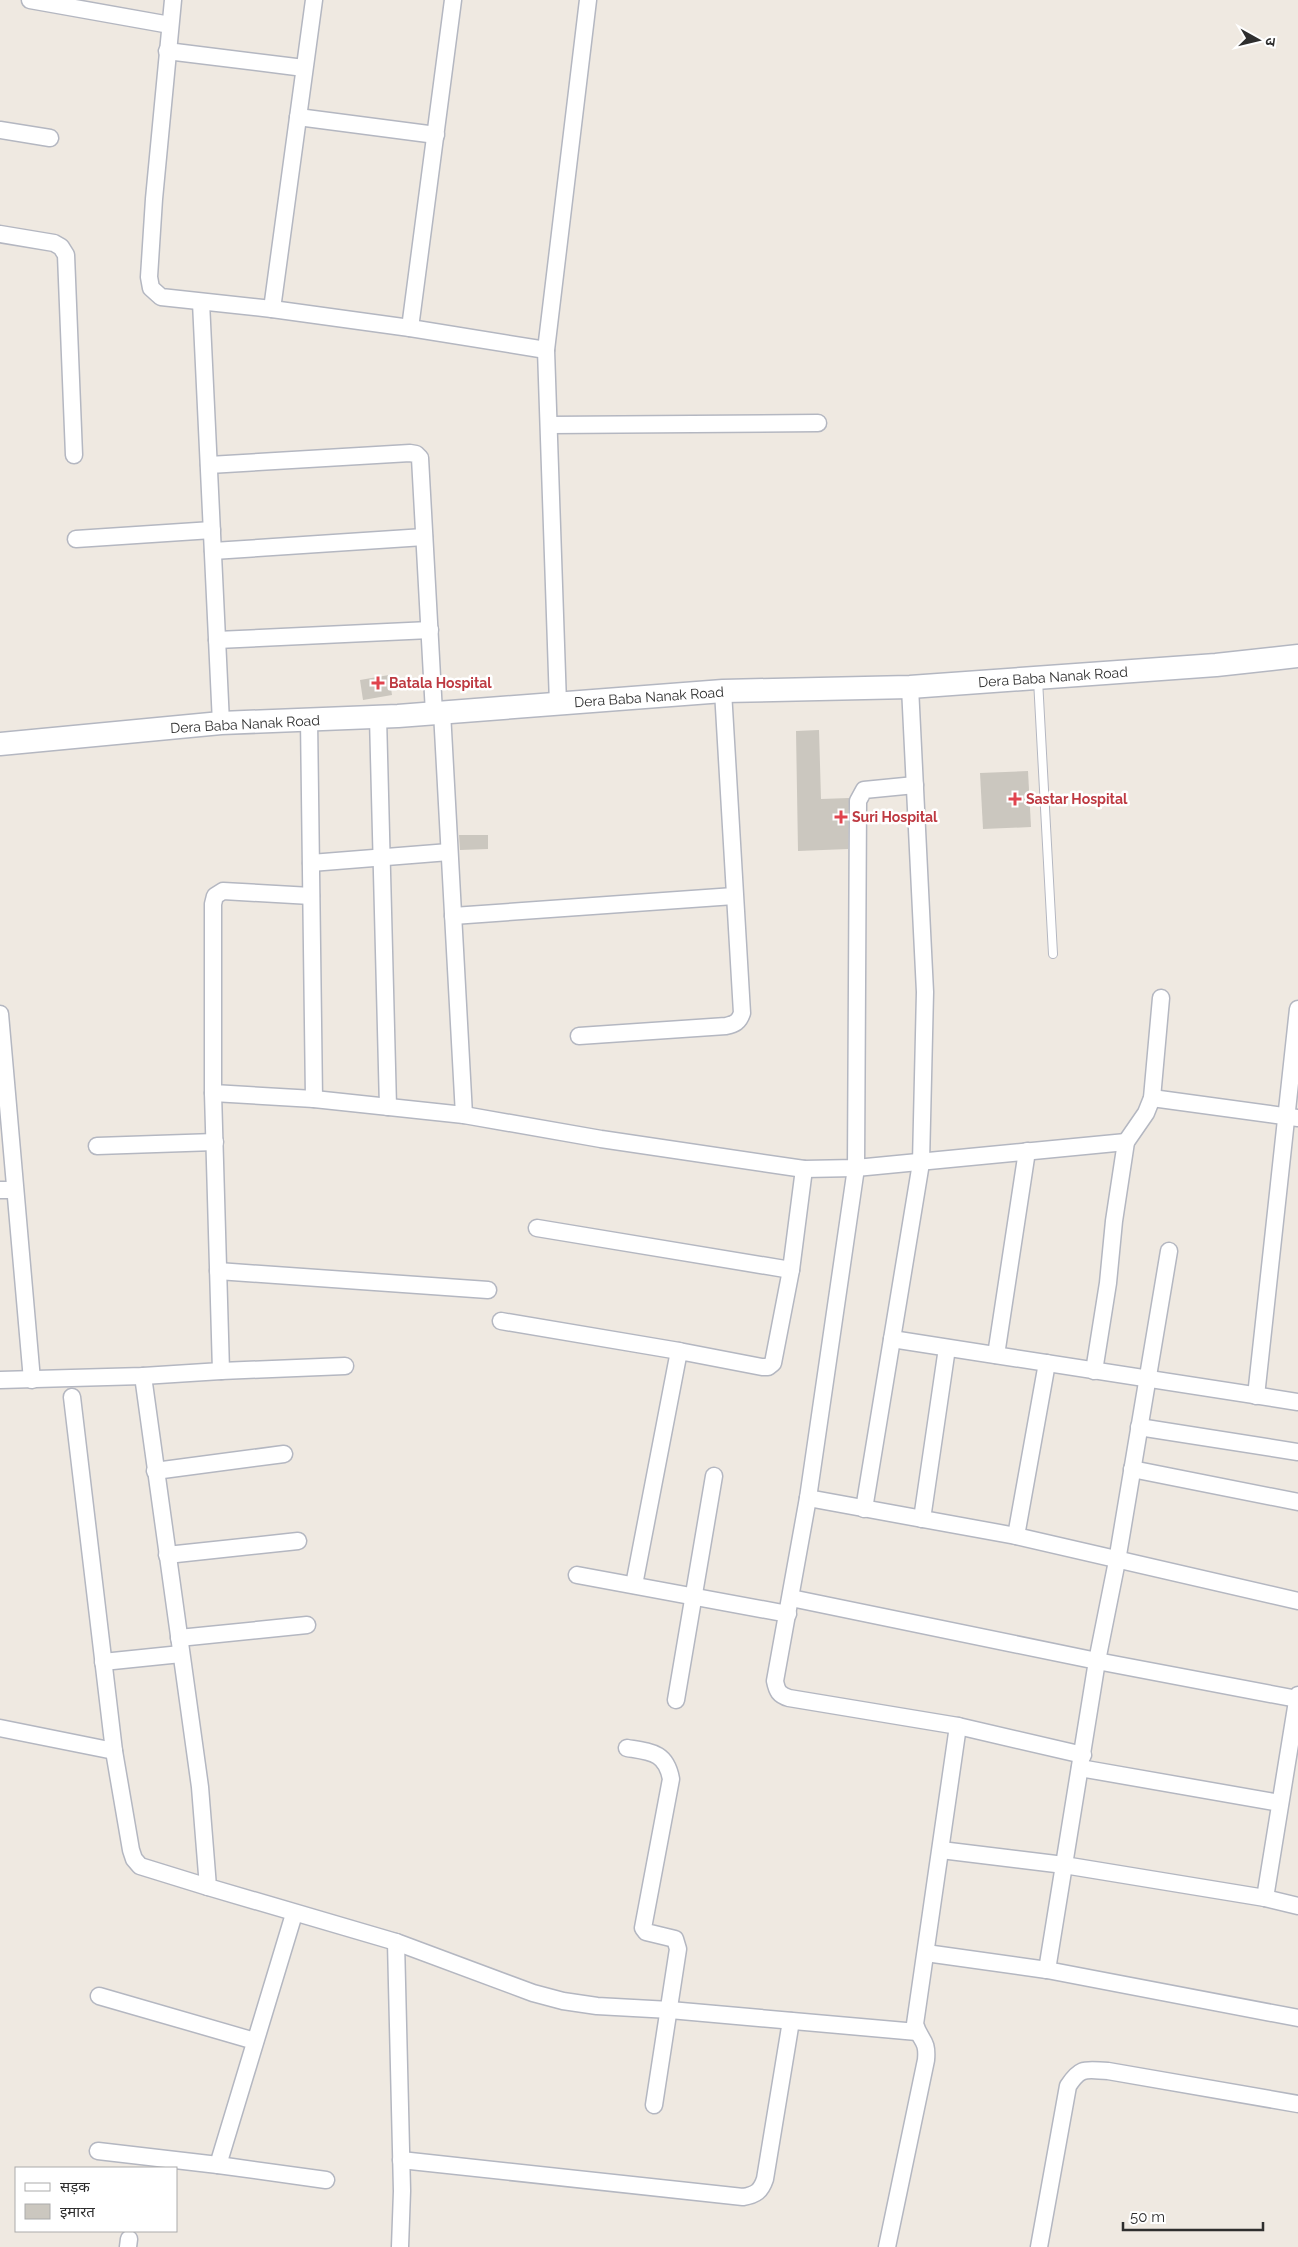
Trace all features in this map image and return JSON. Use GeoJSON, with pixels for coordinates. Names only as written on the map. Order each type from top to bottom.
{"type":"FeatureCollection","features":[{"type":"Feature","properties":{"kind":"main road","name":"Dera Baba Nanak Road"},"geometry":{"type":"LineString","coordinates":[[0,744],[221,723],[378,717],[723,691],[910,687],[1216,665],[1298,656]]}},
{"type":"Feature","properties":{"kind":"street"},"geometry":{"type":"LineString","coordinates":[[30,0],[170,25]]}},
{"type":"Feature","properties":{"kind":"street"},"geometry":{"type":"LineString","coordinates":[[173,0],[167,51],[149,278],[151,288],[161,297],[272,309],[410,328],[546,350]]}},
{"type":"Feature","properties":{"kind":"street"},"geometry":{"type":"LineString","coordinates":[[272,309],[314,0]]}},
{"type":"Feature","properties":{"kind":"street"},"geometry":{"type":"LineString","coordinates":[[410,328],[453,0]]}},
{"type":"Feature","properties":{"kind":"street"},"geometry":{"type":"LineString","coordinates":[[558,704],[546,350],[588,0]]}},
{"type":"Feature","properties":{"kind":"street"},"geometry":{"type":"LineString","coordinates":[[167,51],[304,68]]}},
{"type":"Feature","properties":{"kind":"street"},"geometry":{"type":"LineString","coordinates":[[298,116],[436,135]]}},
{"type":"Feature","properties":{"kind":"street"},"geometry":{"type":"LineString","coordinates":[[0,130],[50,138]]}},
{"type":"Feature","properties":{"kind":"street"},"geometry":{"type":"LineString","coordinates":[[0,234],[54,243],[61,247],[66,255],[74,455]]}},
{"type":"Feature","properties":{"kind":"street"},"geometry":{"type":"LineString","coordinates":[[201,302],[221,723]]}},
{"type":"Feature","properties":{"kind":"street"},"geometry":{"type":"LineString","coordinates":[[550,425],[818,423]]}},
{"type":"Feature","properties":{"kind":"street"},"geometry":{"type":"LineString","coordinates":[[209,466],[416,454],[420,458],[430,630],[450,852],[464,1115]]}},
{"type":"Feature","properties":{"kind":"street"},"geometry":{"type":"LineString","coordinates":[[76,539],[212,530]]}},
{"type":"Feature","properties":{"kind":"street"},"geometry":{"type":"LineString","coordinates":[[213,551],[424,537]]}},
{"type":"Feature","properties":{"kind":"street"},"geometry":{"type":"LineString","coordinates":[[217,640],[430,630]]}},
{"type":"Feature","properties":{"kind":"street"},"geometry":{"type":"LineString","coordinates":[[864,1509],[921,1163],[925,992],[910,687]]}},
{"type":"Feature","properties":{"kind":"street"},"geometry":{"type":"LineString","coordinates":[[579,1036],[726,1026],[735,1024],[740,1020],[742,1013],[723,691]]}},
{"type":"Feature","properties":{"kind":"street"},"geometry":{"type":"LineString","coordinates":[[378,717],[388,1107]]}},
{"type":"Feature","properties":{"kind":"street"},"geometry":{"type":"LineString","coordinates":[[309,719],[314,1099]]}},
{"type":"Feature","properties":{"kind":"street"},"geometry":{"type":"LineString","coordinates":[[915,785],[864,790],[858,801],[856,1168],[808,1498],[776,1681],[777,1690],[780,1695],[958,1726],[1082,1761],[1280,1802]]}},
{"type":"Feature","properties":{"kind":"street"},"geometry":{"type":"LineString","coordinates":[[311,863],[450,852]]}},
{"type":"Feature","properties":{"kind":"street"},"geometry":{"type":"LineString","coordinates":[[221,1370],[213,1093],[213,904],[215,896],[223,891],[311,896]]}},
{"type":"Feature","properties":{"kind":"street"},"geometry":{"type":"LineString","coordinates":[[453,916],[734,896]]}},
{"type":"Feature","properties":{"kind":"street"},"geometry":{"type":"LineString","coordinates":[[1094,1370],[1108,1283],[1114,1221],[1126,1142],[1146,1112],[1152,1098],[1161,998]]}},
{"type":"Feature","properties":{"kind":"street"},"geometry":{"type":"LineString","coordinates":[[1256,1396],[1292,1116],[1298,1009]]}},
{"type":"Feature","properties":{"kind":"street"},"geometry":{"type":"LineString","coordinates":[[0,1014],[8,1190],[32,1380]]}},
{"type":"Feature","properties":{"kind":"street"},"geometry":{"type":"LineString","coordinates":[[213,1093],[314,1099],[464,1115],[611,1140],[804,1169],[856,1168],[921,1163],[1126,1142]]}},
{"type":"Feature","properties":{"kind":"street"},"geometry":{"type":"LineString","coordinates":[[1152,1098],[1292,1116]]}},
{"type":"Feature","properties":{"kind":"street"},"geometry":{"type":"LineString","coordinates":[[97,1146],[215,1142]]}},
{"type":"Feature","properties":{"kind":"street"},"geometry":{"type":"LineString","coordinates":[[996,1355],[1028,1151]]}},
{"type":"Feature","properties":{"kind":"street"},"geometry":{"type":"LineString","coordinates":[[501,1321],[768,1367],[775,1358],[791,1270],[804,1169]]}},
{"type":"Feature","properties":{"kind":"street"},"geometry":{"type":"LineString","coordinates":[[538,1228],[791,1270]]}},
{"type":"Feature","properties":{"kind":"street"},"geometry":{"type":"LineString","coordinates":[[1047,1970],[1097,1661],[1117,1561],[1169,1251]]}},
{"type":"Feature","properties":{"kind":"street"},"geometry":{"type":"LineString","coordinates":[[218,1271],[488,1290]]}},
{"type":"Feature","properties":{"kind":"street"},"geometry":{"type":"LineString","coordinates":[[892,1339],[1298,1402]]}},
{"type":"Feature","properties":{"kind":"street"},"geometry":{"type":"LineString","coordinates":[[922,1519],[947,1348]]}},
{"type":"Feature","properties":{"kind":"street"},"geometry":{"type":"LineString","coordinates":[[634,1586],[679,1351]]}},
{"type":"Feature","properties":{"kind":"street"},"geometry":{"type":"LineString","coordinates":[[1016,1536],[1046,1363]]}},
{"type":"Feature","properties":{"kind":"street"},"geometry":{"type":"LineString","coordinates":[[0,1380],[142,1376],[221,1370],[345,1366]]}},
{"type":"Feature","properties":{"kind":"street"},"geometry":{"type":"LineString","coordinates":[[142,1376],[200,1786],[208,1887]]}},
{"type":"Feature","properties":{"kind":"street"},"geometry":{"type":"LineString","coordinates":[[72,1397],[114,1751],[134,1859],[140,1866],[294,1914],[396,1942],[533,1993],[563,2001],[598,2006],[670,2010],[917,2032]]}},
{"type":"Feature","properties":{"kind":"street"},"geometry":{"type":"LineString","coordinates":[[1140,1427],[1298,1452]]}},
{"type":"Feature","properties":{"kind":"street"},"geometry":{"type":"LineString","coordinates":[[155,1471],[284,1454]]}},
{"type":"Feature","properties":{"kind":"street"},"geometry":{"type":"LineString","coordinates":[[1132,1469],[1298,1502]]}},
{"type":"Feature","properties":{"kind":"street"},"geometry":{"type":"LineString","coordinates":[[676,1700],[714,1476]]}},
{"type":"Feature","properties":{"kind":"street"},"geometry":{"type":"LineString","coordinates":[[808,1498],[1016,1536],[1117,1561],[1298,1601]]}},
{"type":"Feature","properties":{"kind":"street"},"geometry":{"type":"LineString","coordinates":[[167,1554],[298,1541]]}},
{"type":"Feature","properties":{"kind":"street"},"geometry":{"type":"LineString","coordinates":[[577,1575],[788,1614]]}},
{"type":"Feature","properties":{"kind":"street"},"geometry":{"type":"LineString","coordinates":[[791,1598],[1097,1661],[1298,1697],[1265,1898]]}},
{"type":"Feature","properties":{"kind":"street"},"geometry":{"type":"LineString","coordinates":[[103,1662],[180,1646],[307,1625]]}},
{"type":"Feature","properties":{"kind":"street"},"geometry":{"type":"LineString","coordinates":[[887,2247],[926,2060],[927,2048],[925,2040],[917,2032],[915,2024],[958,1726]]}},
{"type":"Feature","properties":{"kind":"street"},"geometry":{"type":"LineString","coordinates":[[0,1728],[114,1751]]}},
{"type":"Feature","properties":{"kind":"street"},"geometry":{"type":"LineString","coordinates":[[627,1748],[652,1752],[663,1759],[669,1766],[671,1779],[643,1928],[650,1933],[675,1939],[678,1943],[670,2010],[654,2106]]}},
{"type":"Feature","properties":{"kind":"street"},"geometry":{"type":"LineString","coordinates":[[941,1850],[1064,1865],[1265,1898],[1298,1906]]}},
{"type":"Feature","properties":{"kind":"street"},"geometry":{"type":"LineString","coordinates":[[218,2165],[294,1914]]}},
{"type":"Feature","properties":{"kind":"street"},"geometry":{"type":"LineString","coordinates":[[396,1942],[402,2160],[400,2247]]}},
{"type":"Feature","properties":{"kind":"street"},"geometry":{"type":"LineString","coordinates":[[926,1953],[1047,1970],[1298,2018]]}},
{"type":"Feature","properties":{"kind":"street"},"geometry":{"type":"LineString","coordinates":[[99,1996],[256,2041]]}},
{"type":"Feature","properties":{"kind":"street"},"geometry":{"type":"LineString","coordinates":[[402,2160],[743,2197],[754,2195],[762,2189],[765,2179],[791,2020]]}},
{"type":"Feature","properties":{"kind":"street"},"geometry":{"type":"LineString","coordinates":[[1039,2247],[1068,2086],[1077,2073],[1084,2070],[1108,2071],[1298,2104]]}},
{"type":"Feature","properties":{"kind":"street"},"geometry":{"type":"LineString","coordinates":[[98,2152],[218,2165],[326,2180]]}},
{"type":"Feature","properties":{"kind":"lane"},"geometry":{"type":"LineString","coordinates":[[1038,678],[1053,954]]}},
{"type":"Feature","properties":{"kind":"building"},"geometry":{"type":"Polygon","coordinates":[[[389,675],[392,695],[363,700],[360,680],[389,675]]]}},
{"type":"Feature","properties":{"kind":"building"},"geometry":{"type":"Polygon","coordinates":[[[819,730],[821,799],[849,798],[848,849],[798,851],[796,731],[819,730]]]}},
{"type":"Feature","properties":{"kind":"building"},"geometry":{"type":"Polygon","coordinates":[[[1028,771],[1031,827],[983,829],[980,773],[1028,771]]]}},
{"type":"Feature","properties":{"kind":"building"},"geometry":{"type":"Polygon","coordinates":[[[459,835],[488,835],[488,849],[460,850],[459,835]]]}},
{"type":"Feature","properties":{"kind":"place","name":"Batala Hospital"},"geometry":{"type":"Point","coordinates":[378,683]}},
{"type":"Feature","properties":{"kind":"place","name":"Sastar Hospital"},"geometry":{"type":"Point","coordinates":[1015,799]}},
{"type":"Feature","properties":{"kind":"place","name":"Suri Hospital"},"geometry":{"type":"Point","coordinates":[841,817]}}]}
